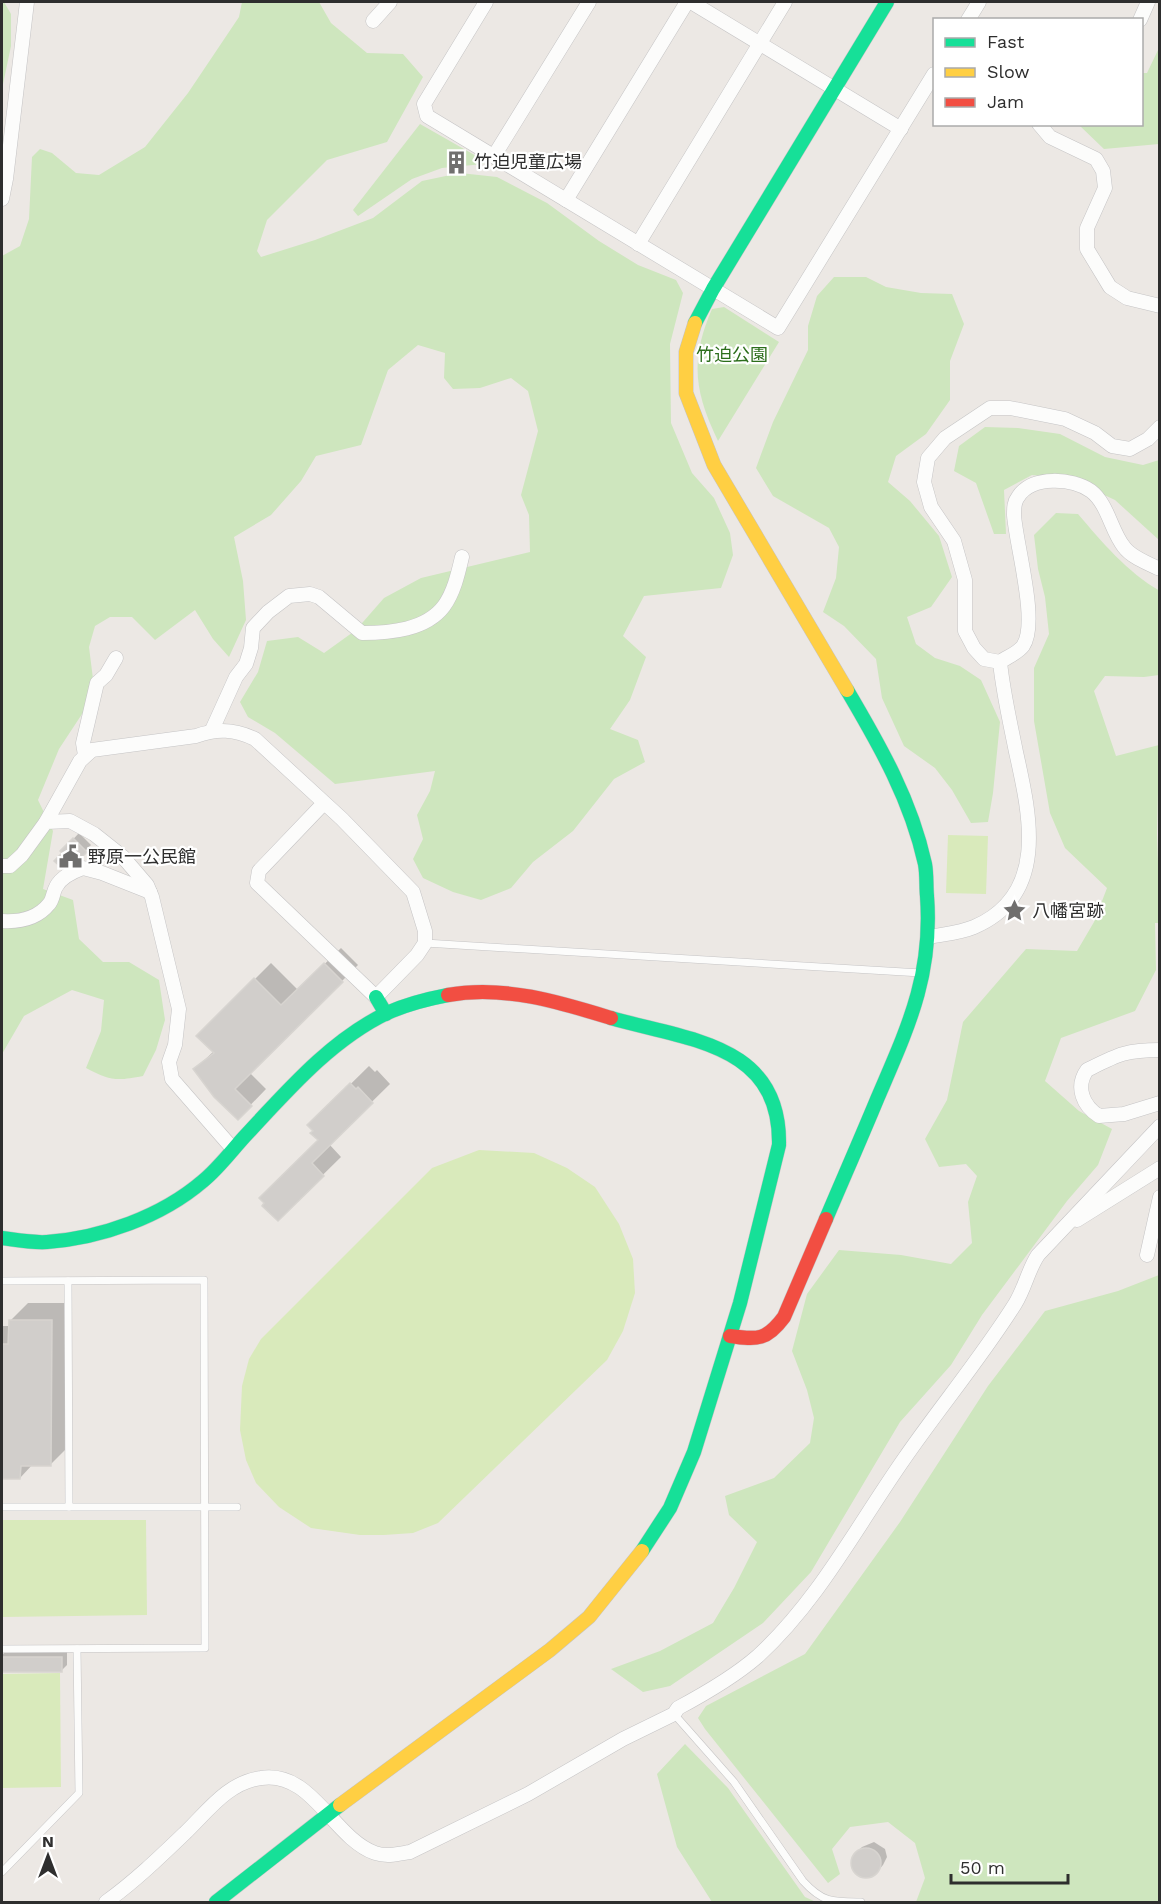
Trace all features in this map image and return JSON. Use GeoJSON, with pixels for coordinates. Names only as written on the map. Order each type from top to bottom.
{"type":"FeatureCollection","features":[{"type":"Feature","properties":{"kind":"street"},"geometry":{"type":"LineString","coordinates":[[2,200],[27,2]]}},
{"type":"Feature","properties":{"kind":"street"},"geometry":{"type":"LineString","coordinates":[[374,21],[390,2]]}},
{"type":"Feature","properties":{"kind":"street"},"geometry":{"type":"LineString","coordinates":[[486,2],[424,104],[427,116],[778,328],[933,76]]}},
{"type":"Feature","properties":{"kind":"street"},"geometry":{"type":"LineString","coordinates":[[494,156],[589,2]]}},
{"type":"Feature","properties":{"kind":"street"},"geometry":{"type":"LineString","coordinates":[[566,200],[689,2],[901,129]]}},
{"type":"Feature","properties":{"kind":"street"},"geometry":{"type":"LineString","coordinates":[[638,244],[785,2]]}},
{"type":"Feature","properties":{"kind":"street"},"geometry":{"type":"LineString","coordinates":[[730,1336],[756,1340],[773,1333],[784,1317],[918,999],[929,938],[929,919],[925,866],[911,815],[884,752],[714,465],[686,393],[686,352],[696,320],[713,289],[887,2]]}},
{"type":"Feature","properties":{"kind":"street"},"geometry":{"type":"LineString","coordinates":[[969,18],[979,2]]}},
{"type":"Feature","properties":{"kind":"street"},"geometry":{"type":"LineString","coordinates":[[1141,18],[1151,2]]}},
{"type":"Feature","properties":{"kind":"street"},"geometry":{"type":"LineString","coordinates":[[1041,126],[1050,137],[1095,159],[1103,171],[1105,188],[1087,228],[1087,249],[1110,287],[1127,298],[1160,306]]}},
{"type":"Feature","properties":{"kind":"street"},"geometry":{"type":"LineString","coordinates":[[1160,427],[1148,439],[1130,449],[1112,446],[1095,433],[1065,419],[1010,408],[990,408],[945,438],[928,458],[924,482],[931,507],[954,541],[965,580],[965,631],[974,648],[984,659],[1000,662],[1021,649],[1028,636],[1028,605],[1014,515],[1014,504],[1018,495],[1028,488],[1042,482],[1057,481],[1089,490],[1097,497],[1124,549],[1160,569]]}},
{"type":"Feature","properties":{"kind":"street"},"geometry":{"type":"LineString","coordinates":[[212,730],[236,677],[246,664],[251,648],[253,628],[268,612],[289,596],[310,594],[319,597],[362,633],[398,631],[428,619],[443,607],[455,582],[462,557]]}},
{"type":"Feature","properties":{"kind":"street"},"geometry":{"type":"LineString","coordinates":[[85,755],[83,744],[97,683],[106,675],[116,658]]}},
{"type":"Feature","properties":{"kind":"street"},"geometry":{"type":"LineString","coordinates":[[929,938],[967,929],[992,917],[1017,889],[1027,865],[1030,833],[1000,662]]}},
{"type":"Feature","properties":{"kind":"street"},"geometry":{"type":"LineString","coordinates":[[2,866],[10,866],[22,855],[46,822],[85,755],[102,747],[196,736],[212,730],[242,733],[255,739],[324,803],[413,892],[425,943],[417,955],[376,997]]}},
{"type":"Feature","properties":{"kind":"street"},"geometry":{"type":"LineString","coordinates":[[324,803],[259,871],[257,882],[376,997],[386,1014]]}},
{"type":"Feature","properties":{"kind":"street"},"geometry":{"type":"LineString","coordinates":[[46,822],[69,820],[94,834],[137,871],[150,892],[179,1009],[175,1046],[169,1062],[172,1079],[233,1149]]}},
{"type":"Feature","properties":{"kind":"street"},"geometry":{"type":"LineString","coordinates":[[2,921],[22,921],[32,917],[50,903],[62,879],[83,868],[150,892]]}},
{"type":"Feature","properties":{"kind":"street"},"geometry":{"type":"LineString","coordinates":[[2,1239],[46,1242],[92,1234],[135,1221],[173,1201],[202,1181],[318,1061],[348,1037],[386,1014],[419,1001],[450,994],[490,992],[524,995],[728,1050],[747,1064],[765,1084],[774,1102],[779,1120],[779,1145],[730,1336],[694,1452],[670,1508],[633,1564],[589,1617],[550,1650],[328,1814],[216,1902]]}},
{"type":"Feature","properties":{"kind":"street"},"geometry":{"type":"LineString","coordinates":[[1160,1050],[1134,1050],[1106,1060],[1084,1073],[1081,1086],[1085,1104],[1099,1116],[1115,1116],[1160,1103]]}},
{"type":"Feature","properties":{"kind":"street"},"geometry":{"type":"LineString","coordinates":[[106,1902],[167,1850],[229,1790],[247,1780],[263,1777],[280,1778],[294,1783],[312,1797],[364,1848],[376,1854],[392,1856],[410,1852],[528,1794],[623,1739],[674,1714],[678,1708],[720,1684],[756,1657],[784,1630],[807,1603],[904,1459],[963,1380],[1016,1303],[1038,1254],[1160,1126]]}},
{"type":"Feature","properties":{"kind":"street"},"geometry":{"type":"LineString","coordinates":[[1064,1226],[1094,1210],[1160,1168]]}},
{"type":"Feature","properties":{"kind":"street"},"geometry":{"type":"LineString","coordinates":[[1147,1255],[1160,1197]]}},
{"type":"Feature","properties":{"kind":"lane"},"geometry":{"type":"LineString","coordinates":[[425,943],[924,974]]}},
{"type":"Feature","properties":{"kind":"lane"},"geometry":{"type":"LineString","coordinates":[[2,1281],[204,1280],[205,1507],[205,1648],[2,1649]]}},
{"type":"Feature","properties":{"kind":"lane"},"geometry":{"type":"LineString","coordinates":[[68,1281],[69,1507]]}},
{"type":"Feature","properties":{"kind":"lane"},"geometry":{"type":"LineString","coordinates":[[2,1507],[237,1507]]}},
{"type":"Feature","properties":{"kind":"lane"},"geometry":{"type":"LineString","coordinates":[[2,1872],[79,1793],[77,1649]]}},
{"type":"Feature","properties":{"kind":"lane"},"geometry":{"type":"LineString","coordinates":[[674,1714],[734,1782],[813,1892],[830,1901],[861,1902]]}},
{"type":"Feature","properties":{"kind":"green space"},"geometry":{"type":"Polygon","coordinates":[[[2,2],[11,14],[11,46],[2,89],[2,2]]]}},
{"type":"Feature","properties":{"kind":"green space"},"geometry":{"type":"Polygon","coordinates":[[[242,2],[319,2],[331,23],[367,53],[403,54],[423,77],[387,142],[327,160],[267,220],[257,251],[261,257],[373,218],[422,181],[460,173],[497,177],[547,203],[599,241],[638,265],[676,280],[683,293],[670,344],[671,423],[692,473],[714,498],[730,533],[733,555],[721,588],[644,596],[623,636],[646,657],[630,700],[610,729],[638,740],[645,762],[614,779],[573,831],[533,862],[511,888],[481,900],[453,892],[423,878],[413,859],[423,839],[417,815],[430,791],[435,771],[335,784],[275,733],[248,717],[240,702],[258,672],[267,641],[298,637],[324,653],[356,630],[384,598],[421,578],[530,552],[529,515],[521,495],[538,431],[528,391],[511,378],[480,388],[453,389],[444,378],[445,353],[418,345],[388,370],[361,445],[316,456],[301,481],[271,515],[234,537],[243,581],[246,620],[229,657],[213,639],[195,610],[155,640],[132,617],[110,617],[95,626],[89,647],[93,679],[84,711],[59,749],[38,800],[53,831],[43,889],[73,900],[79,939],[103,962],[129,962],[159,980],[165,1020],[156,1050],[143,1076],[114,1079],[86,1068],[101,1031],[104,1000],[72,990],[24,1016],[2,1054],[2,256],[20,246],[29,219],[32,157],[40,149],[52,153],[76,173],[99,175],[145,147],[188,93],[239,17],[242,2]]]}},
{"type":"Feature","properties":{"kind":"green space"},"geometry":{"type":"Polygon","coordinates":[[[1159,48],[1159,144],[1104,149],[1080,126],[1143,126],[1143,73],[1147,73],[1159,48]]]}},
{"type":"Feature","properties":{"kind":"green space"},"geometry":{"type":"Polygon","coordinates":[[[420,124],[485,161],[483,164],[442,168],[412,179],[358,216],[353,210],[420,124]]]}},
{"type":"Feature","properties":{"kind":"green space"},"geometry":{"type":"Polygon","coordinates":[[[834,277],[866,277],[886,287],[921,293],[952,294],[964,324],[950,361],[950,400],[926,434],[896,456],[888,482],[910,501],[939,536],[952,577],[931,607],[907,617],[916,644],[935,658],[960,666],[981,680],[1000,722],[988,822],[971,823],[952,790],[935,768],[904,746],[882,698],[876,659],[844,626],[823,612],[836,578],[839,547],[829,528],[773,496],[756,468],[773,422],[808,350],[808,326],[817,296],[834,277]]]}},
{"type":"Feature","properties":{"kind":"green space","name":"竹迫公園"},"geometry":{"type":"Polygon","coordinates":[[[724,307],[779,342],[718,441],[700,391],[698,360],[700,344],[712,309],[724,307]]]}},
{"type":"Feature","properties":{"kind":"green space"},"geometry":{"type":"Polygon","coordinates":[[[985,427],[1018,428],[1060,434],[1105,457],[1143,465],[1159,460],[1159,540],[1115,500],[1070,479],[1032,475],[1004,490],[1006,534],[994,534],[976,483],[954,471],[959,446],[985,427]]]}},
{"type":"Feature","properties":{"kind":"green space"},"geometry":{"type":"Polygon","coordinates":[[[1056,513],[1078,514],[1126,566],[1160,591],[1159,675],[1105,676],[1094,691],[1116,756],[1159,745],[1157,834],[1160,923],[1155,923],[1156,970],[1135,1011],[1061,1038],[1045,1081],[1079,1111],[1112,1129],[1098,1165],[1067,1201],[982,1315],[951,1365],[900,1422],[811,1572],[763,1623],[670,1686],[643,1692],[611,1669],[660,1651],[713,1623],[757,1542],[729,1515],[725,1496],[774,1478],[810,1443],[814,1418],[807,1390],[792,1351],[807,1294],[839,1250],[901,1255],[951,1264],[972,1243],[968,1202],[977,1176],[966,1164],[939,1167],[925,1139],[947,1100],[963,1022],[1026,949],[1077,951],[1094,922],[1107,888],[1065,848],[1050,813],[1034,721],[1034,668],[1049,634],[1034,535],[1056,513]]]}},
{"type":"Feature","properties":{"kind":"green space"},"geometry":{"type":"Polygon","coordinates":[[[948,835],[988,836],[986,894],[946,893],[948,835]]]}},
{"type":"Feature","properties":{"kind":"green space"},"geometry":{"type":"Polygon","coordinates":[[[479,1150],[534,1153],[567,1168],[595,1187],[619,1224],[633,1259],[635,1293],[623,1331],[607,1360],[438,1523],[413,1533],[384,1535],[360,1535],[311,1528],[279,1507],[256,1483],[246,1460],[240,1430],[242,1386],[249,1359],[261,1339],[432,1168],[479,1150]]]}},
{"type":"Feature","properties":{"kind":"green space"},"geometry":{"type":"Polygon","coordinates":[[[1159,1275],[1159,1902],[916,1902],[925,1878],[915,1843],[888,1822],[850,1827],[832,1849],[840,1874],[828,1883],[698,1718],[706,1706],[805,1654],[900,1522],[988,1386],[1045,1311],[1118,1291],[1159,1275]]]}},
{"type":"Feature","properties":{"kind":"green space"},"geometry":{"type":"Polygon","coordinates":[[[2,1520],[146,1520],[147,1615],[2,1617],[2,1520]]]}},
{"type":"Feature","properties":{"kind":"green space"},"geometry":{"type":"Polygon","coordinates":[[[60,1673],[61,1787],[2,1788],[2,1674],[60,1673]]]}},
{"type":"Feature","properties":{"kind":"green space"},"geometry":{"type":"Polygon","coordinates":[[[685,1744],[728,1788],[805,1897],[816,1902],[712,1902],[677,1847],[657,1774],[685,1744]]]}},
{"type":"Feature","properties":{"kind":"building","name":"野原一公民館"},"geometry":{"type":"Polygon","coordinates":[[[73,838],[87,852],[79,860],[62,868],[54,861],[73,838]]]}},
{"type":"Feature","properties":{"kind":"building"},"geometry":{"type":"Polygon","coordinates":[[[324,963],[343,982],[235,1089],[252,1106],[238,1120],[214,1097],[193,1069],[214,1053],[196,1036],[254,978],[281,1005],[324,963]]]}},
{"type":"Feature","properties":{"kind":"building"},"geometry":{"type":"Polygon","coordinates":[[[350,1083],[356,1089],[358,1087],[373,1103],[312,1163],[324,1176],[278,1221],[262,1206],[264,1203],[259,1198],[318,1140],[310,1133],[313,1131],[307,1125],[350,1083]]]}},
{"type":"Feature","properties":{"kind":"building"},"geometry":{"type":"Polygon","coordinates":[[[9,1320],[52,1320],[51,1466],[21,1466],[20,1479],[2,1479],[2,1344],[8,1344],[9,1320]]]}},
{"type":"Feature","properties":{"kind":"building"},"geometry":{"type":"Polygon","coordinates":[[[2,1657],[62,1657],[62,1672],[2,1672],[2,1657]]]}},
{"type":"Feature","properties":{"kind":"building"},"geometry":{"type":"Polygon","coordinates":[[[866,1848],[877,1852],[881,1863],[877,1874],[866,1878],[855,1874],[851,1863],[855,1852],[866,1848]]]}},
{"type":"Feature","properties":{"kind":"traffic: fast"},"geometry":{"type":"LineString","coordinates":[[695,323],[713,289],[887,2]]}},
{"type":"Feature","properties":{"kind":"traffic: fast"},"geometry":{"type":"LineString","coordinates":[[826,1219],[889,1072],[916,1000],[926,951],[928,924],[925,864],[912,818],[893,774],[847,690]]}},
{"type":"Feature","properties":{"kind":"traffic: fast"},"geometry":{"type":"LineString","coordinates":[[2,1238],[41,1242],[88,1236],[130,1224],[168,1205],[209,1176],[294,1084],[347,1037],[387,1013],[417,1002],[448,995]]}},
{"type":"Feature","properties":{"kind":"traffic: fast"},"geometry":{"type":"LineString","coordinates":[[376,997],[386,1014]]}},
{"type":"Feature","properties":{"kind":"traffic: fast"},"geometry":{"type":"LineString","coordinates":[[611,1018],[698,1041],[724,1051],[747,1066],[764,1085],[775,1111],[779,1145],[740,1303],[694,1452],[670,1508],[642,1551]]}},
{"type":"Feature","properties":{"kind":"traffic: fast"},"geometry":{"type":"LineString","coordinates":[[216,1902],[340,1805]]}},
{"type":"Feature","properties":{"kind":"traffic: slow"},"geometry":{"type":"LineString","coordinates":[[695,323],[686,352],[686,393],[714,465],[847,690]]}},
{"type":"Feature","properties":{"kind":"traffic: slow"},"geometry":{"type":"LineString","coordinates":[[340,1805],[550,1650],[589,1617],[642,1551]]}},
{"type":"Feature","properties":{"kind":"traffic: jam"},"geometry":{"type":"LineString","coordinates":[[448,995],[469,992],[510,994],[551,1001],[611,1018]]}},
{"type":"Feature","properties":{"kind":"traffic: jam"},"geometry":{"type":"LineString","coordinates":[[730,1336],[761,1337],[778,1325],[784,1317],[826,1219]]}},
{"type":"Feature","properties":{"kind":"place","name":"竹迫児童広場"},"geometry":{"type":"Point","coordinates":[456,162]}},
{"type":"Feature","properties":{"kind":"place","name":"野原一公民館"},"geometry":{"type":"Point","coordinates":[70,857]}},
{"type":"Feature","properties":{"kind":"place","name":"八幡宮跡"},"geometry":{"type":"Point","coordinates":[1014,911]}}]}
